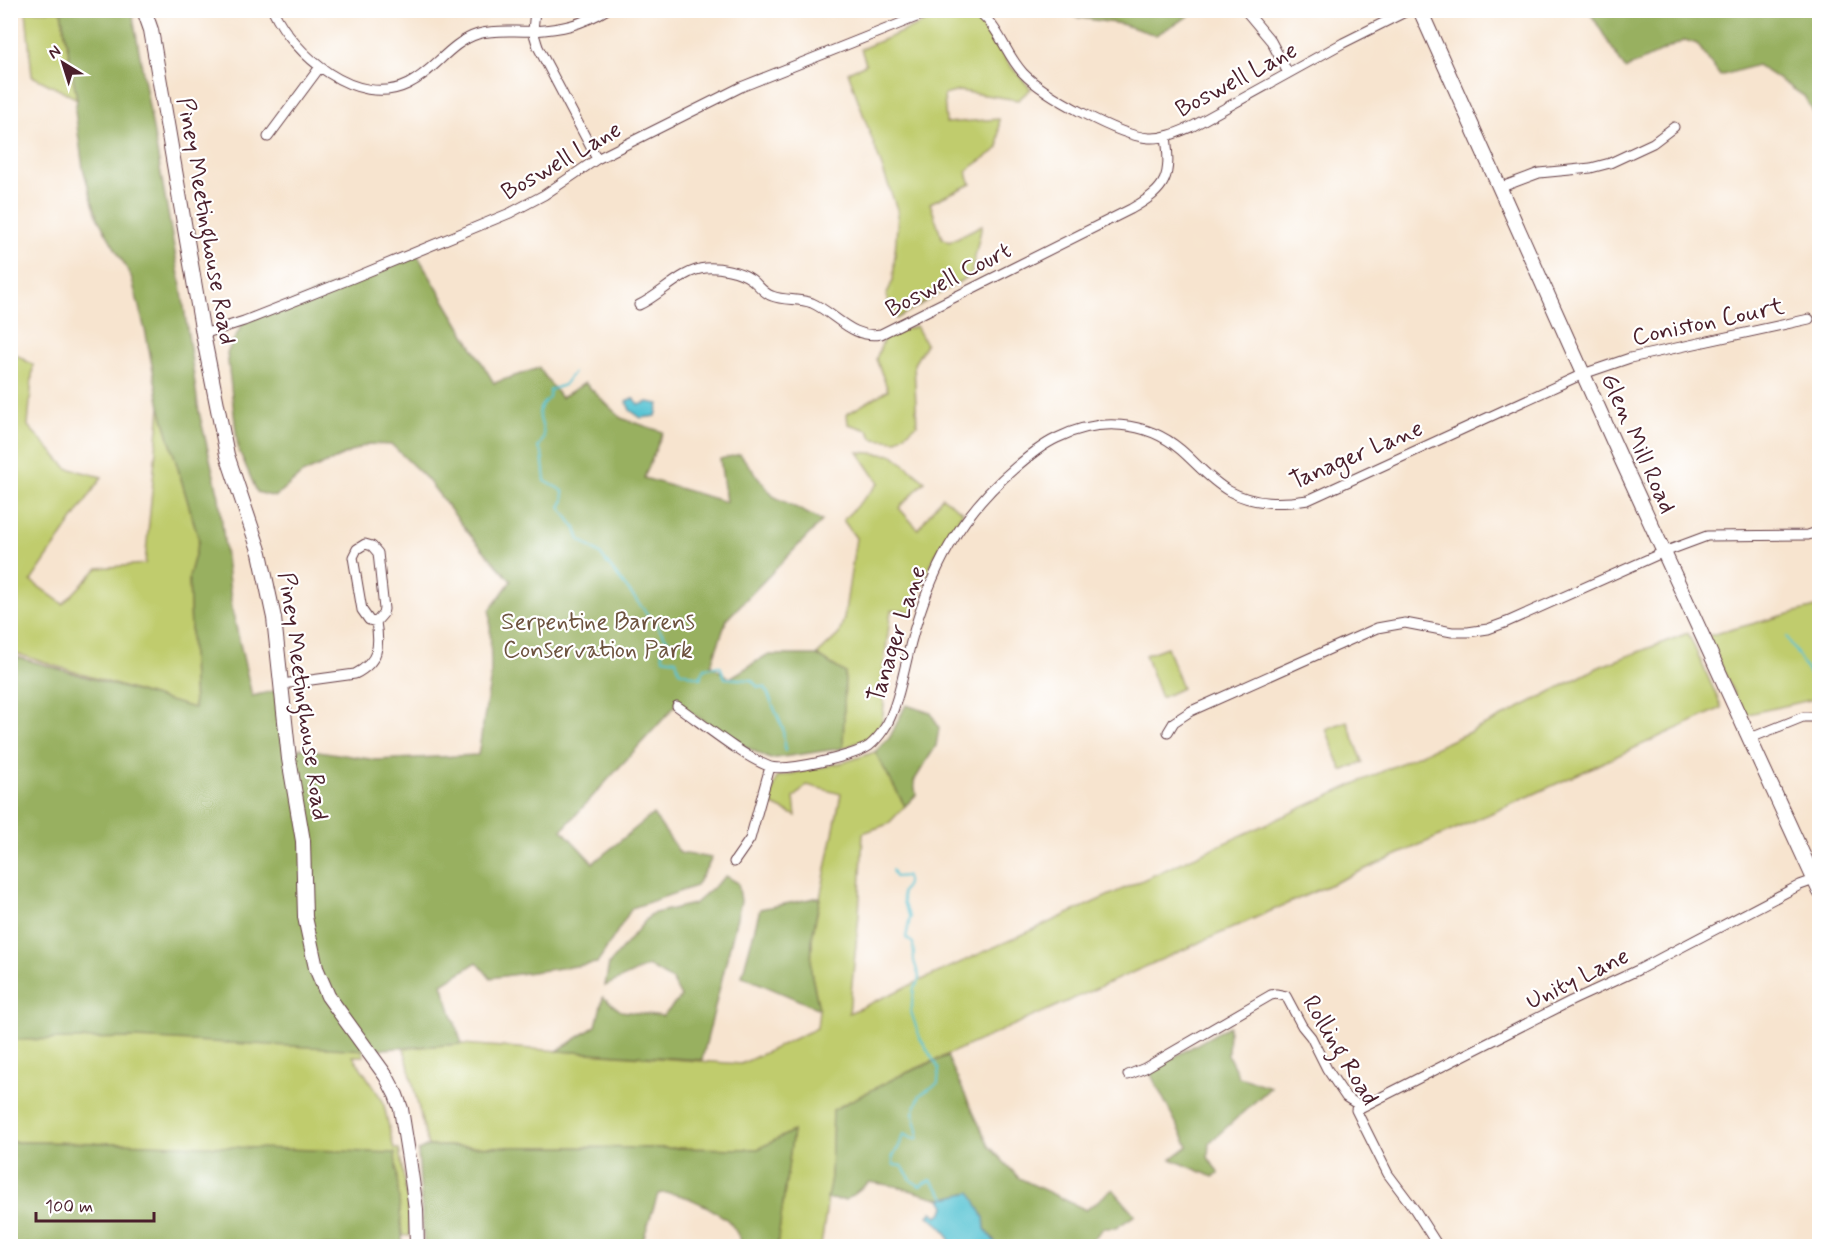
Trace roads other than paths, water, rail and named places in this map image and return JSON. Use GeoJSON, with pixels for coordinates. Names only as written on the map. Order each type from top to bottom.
{"type":"FeatureCollection","features":[{"type":"Feature","properties":{"kind":"main road","name":"Piney Meetinghouse Road"},"geometry":{"type":"LineString","coordinates":[[144,10],[152,30],[203,334],[227,455],[260,553],[274,618],[289,759],[303,841],[305,917],[316,968],[328,996],[386,1076],[396,1095],[401,1109],[416,1209],[417,1246]]}},
{"type":"Feature","properties":{"kind":"main road","name":"Piney Meetinghouse Road"},"geometry":{"type":"LineString","coordinates":[[152,30],[153,10]]}},
{"type":"Feature","properties":{"kind":"main road","name":"Glen Mill Road"},"geometry":{"type":"LineString","coordinates":[[1420,10],[1817,886]]}},
{"type":"Feature","properties":{"kind":"street"},"geometry":{"type":"LineString","coordinates":[[273,10],[289,37],[320,67],[352,85],[373,89],[393,89],[407,85],[449,50],[478,34],[493,31],[533,31],[583,23],[606,10]]}},
{"type":"Feature","properties":{"kind":"street"},"geometry":{"type":"LineString","coordinates":[[535,10],[533,31],[538,47],[597,159]]}},
{"type":"Feature","properties":{"kind":"street","name":"Boswell Lane"},"geometry":{"type":"LineString","coordinates":[[203,334],[244,321],[510,213],[544,195],[597,159],[741,87],[934,10]]}},
{"type":"Feature","properties":{"kind":"street","name":"Boswell Lane"},"geometry":{"type":"LineString","coordinates":[[976,10],[988,20],[1023,73],[1039,87],[1119,130],[1149,138],[1166,136],[1193,126],[1409,10]]}},
{"type":"Feature","properties":{"kind":"street"},"geometry":{"type":"LineString","coordinates":[[1245,10],[1271,41],[1288,73]]}},
{"type":"Feature","properties":{"kind":"street"},"geometry":{"type":"LineString","coordinates":[[268,138],[320,67]]}},
{"type":"Feature","properties":{"kind":"street"},"geometry":{"type":"LineString","coordinates":[[1499,188],[1539,173],[1591,168],[1610,163],[1653,143],[1674,127]]}},
{"type":"Feature","properties":{"kind":"street","name":"Boswell Court"},"geometry":{"type":"LineString","coordinates":[[639,305],[652,299],[687,274],[708,267],[746,276],[771,296],[809,302],[858,333],[874,336],[881,334],[1131,209],[1152,196],[1164,181],[1169,166],[1166,136]]}},
{"type":"Feature","properties":{"kind":"street","name":"Coniston Court"},"geometry":{"type":"LineString","coordinates":[[1583,374],[1630,357],[1809,319]]}},
{"type":"Feature","properties":{"kind":"street","name":"Tanager Lane"},"geometry":{"type":"LineString","coordinates":[[770,767],[801,766],[851,754],[869,746],[883,731],[892,709],[918,617],[936,567],[948,545],[976,506],[1001,479],[1037,450],[1057,438],[1091,426],[1106,424],[1135,427],[1149,431],[1179,449],[1209,478],[1231,492],[1252,500],[1273,504],[1287,503],[1308,500],[1583,374]]}},
{"type":"Feature","properties":{"kind":"street"},"geometry":{"type":"LineString","coordinates":[[1168,732],[1174,723],[1191,711],[1377,628],[1405,623],[1452,632],[1488,629],[1664,552],[1707,536],[1808,535],[1820,531]]}},
{"type":"Feature","properties":{"kind":"street"},"geometry":{"type":"LineString","coordinates":[[282,684],[355,674],[371,663],[377,651],[376,622],[384,609],[378,553],[372,546],[365,544],[357,549],[353,556],[362,610],[369,620],[376,622]]}},
{"type":"Feature","properties":{"kind":"street"},"geometry":{"type":"LineString","coordinates":[[677,706],[746,754],[770,767],[750,839],[734,862]]}},
{"type":"Feature","properties":{"kind":"street"},"geometry":{"type":"LineString","coordinates":[[1748,738],[1803,717],[1820,717]]}},
{"type":"Feature","properties":{"kind":"street","name":"Unity Lane"},"geometry":{"type":"LineString","coordinates":[[1356,1110],[1571,1001],[1637,971],[1800,885],[1817,886]]}},
{"type":"Feature","properties":{"kind":"street","name":"Rolling Road"},"geometry":{"type":"LineString","coordinates":[[1128,1075],[1145,1068],[1271,995],[1286,996],[1327,1069],[1346,1097],[1357,1104],[1356,1110],[1388,1174],[1438,1246]]}},
{"type":"Feature","properties":{"kind":"water"},"geometry":{"type":"Polygon","coordinates":[[[633,398],[639,405],[648,402],[659,404],[656,416],[641,418],[630,410],[626,401],[633,398]]]}},
{"type":"Feature","properties":{"kind":"water"},"geometry":{"type":"Polygon","coordinates":[[[971,1192],[984,1218],[985,1229],[996,1246],[950,1246],[946,1232],[928,1216],[932,1212],[937,1216],[943,1212],[945,1206],[941,1199],[971,1192]]]}},
{"type":"Feature","properties":{"kind":"waterway"},"geometry":{"type":"LineString","coordinates":[[1812,10],[1820,12]]}},
{"type":"Feature","properties":{"kind":"waterway"},"geometry":{"type":"LineString","coordinates":[[573,373],[564,385],[550,390],[549,398],[540,409],[544,434],[538,448],[542,453],[545,481],[563,491],[564,500],[560,507],[576,529],[580,540],[600,554],[670,643],[662,650],[663,658],[676,660],[679,671],[700,678],[705,668],[720,666],[725,678],[751,680],[758,687],[765,687],[783,729],[785,751]]}},
{"type":"Feature","properties":{"kind":"waterway"},"geometry":{"type":"LineString","coordinates":[[1787,637],[1819,691]]}},
{"type":"Feature","properties":{"kind":"waterway"},"geometry":{"type":"LineString","coordinates":[[892,870],[895,877],[907,876],[907,884],[902,893],[904,905],[910,917],[906,938],[913,943],[914,961],[920,980],[914,988],[911,1012],[920,1038],[939,1069],[938,1083],[920,1095],[913,1113],[918,1138],[911,1138],[903,1134],[893,1159],[894,1165],[902,1166],[912,1181],[920,1186],[931,1180],[946,1198]]}},
{"type":"Feature","properties":{"kind":"park label","name":"Serpentine Barrens Conservation Park"},"geometry":{"type":"Point","coordinates":[598,635]}}]}
